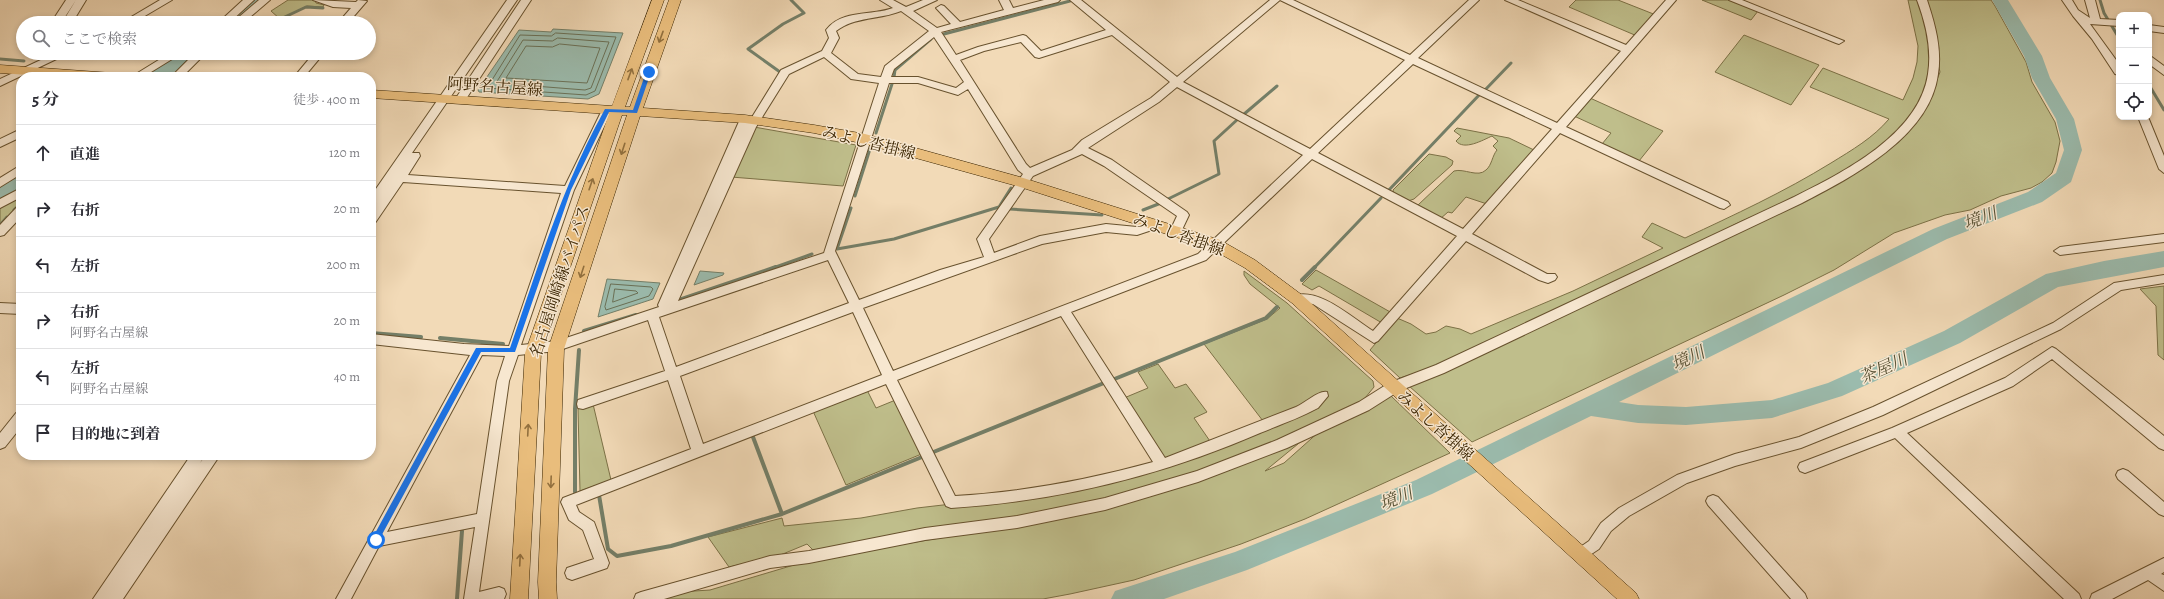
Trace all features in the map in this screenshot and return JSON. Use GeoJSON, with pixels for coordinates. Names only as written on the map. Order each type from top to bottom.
{"type":"FeatureCollection","features":[{"type":"Feature","properties":{"kind":"main road"},"geometry":{"type":"LineString","coordinates":[[612,111],[658,0]]}},
{"type":"Feature","properties":{"kind":"main road"},"geometry":{"type":"LineString","coordinates":[[635,112],[675,0]]}},
{"type":"Feature","properties":{"kind":"main road"},"geometry":{"type":"LineString","coordinates":[[0,69],[26,72]]}},
{"type":"Feature","properties":{"kind":"main road","name":"阿野名古屋線"},"geometry":{"type":"LineString","coordinates":[[376,94],[635,112]]}},
{"type":"Feature","properties":{"kind":"main road","name":"名古屋岡崎線バイパス"},"geometry":{"type":"LineString","coordinates":[[519,599],[534,351],[612,111]]}},
{"type":"Feature","properties":{"kind":"main road","name":"名古屋岡崎線バイパス"},"geometry":{"type":"LineString","coordinates":[[548,599],[547,582],[557,346],[635,112]]}},
{"type":"Feature","properties":{"kind":"main road","name":"みよし沓掛線"},"geometry":{"type":"LineString","coordinates":[[635,112],[750,120],[865,139],[1024,177],[1215,244],[1250,264],[1297,299],[1630,599]]}},
{"type":"Feature","properties":{"kind":"street"},"geometry":{"type":"LineString","coordinates":[[61,16],[71,0]]}},
{"type":"Feature","properties":{"kind":"street"},"geometry":{"type":"LineString","coordinates":[[71,16],[81,0]]}},
{"type":"Feature","properties":{"kind":"street"},"geometry":{"type":"LineString","coordinates":[[138,16],[167,0]]}},
{"type":"Feature","properties":{"kind":"street"},"geometry":{"type":"LineString","coordinates":[[231,16],[249,0]]}},
{"type":"Feature","properties":{"kind":"street"},"geometry":{"type":"LineString","coordinates":[[246,16],[265,0]]}},
{"type":"Feature","properties":{"kind":"street"},"geometry":{"type":"LineString","coordinates":[[318,0],[333,4],[361,2]]}},
{"type":"Feature","properties":{"kind":"street"},"geometry":{"type":"LineString","coordinates":[[376,213],[452,100],[512,0]]}},
{"type":"Feature","properties":{"kind":"street"},"geometry":{"type":"LineString","coordinates":[[376,199],[452,100],[526,0]]}},
{"type":"Feature","properties":{"kind":"street"},"geometry":{"type":"LineString","coordinates":[[885,0],[904,9],[935,31],[1022,167],[1024,177]]}},
{"type":"Feature","properties":{"kind":"street"},"geometry":{"type":"LineString","coordinates":[[699,452],[672,374],[663,302],[750,120],[785,72],[825,53],[832,46],[834,38],[831,30],[837,24],[856,16],[894,12],[932,0]]}},
{"type":"Feature","properties":{"kind":"street"},"geometry":{"type":"LineString","coordinates":[[1004,0],[1010,12]]}},
{"type":"Feature","properties":{"kind":"street"},"geometry":{"type":"LineString","coordinates":[[1055,0],[935,31],[889,68],[829,250],[830,255],[835,260],[890,378],[951,502],[974,501],[1056,489],[1162,465],[1232,439],[1295,412],[1320,401],[1322,396]]}},
{"type":"Feature","properties":{"kind":"street"},"geometry":{"type":"LineString","coordinates":[[1076,0],[1176,82],[1543,277],[1551,277]]}},
{"type":"Feature","properties":{"kind":"street"},"geometry":{"type":"LineString","coordinates":[[991,259],[984,248],[983,239],[1024,177],[1070,156],[1081,149],[1086,143],[1155,100],[1276,0]]}},
{"type":"Feature","properties":{"kind":"street"},"geometry":{"type":"LineString","coordinates":[[1285,0],[1724,205]]}},
{"type":"Feature","properties":{"kind":"street"},"geometry":{"type":"LineString","coordinates":[[572,573],[602,563],[589,526],[574,516],[568,502],[1202,257],[1474,0]]}},
{"type":"Feature","properties":{"kind":"street"},"geometry":{"type":"LineString","coordinates":[[1510,0],[1628,50]]}},
{"type":"Feature","properties":{"kind":"street"},"geometry":{"type":"LineString","coordinates":[[1297,299],[1307,298],[1316,300],[1374,338],[1671,0]]}},
{"type":"Feature","properties":{"kind":"street"},"geometry":{"type":"LineString","coordinates":[[1734,0],[1839,41]]}},
{"type":"Feature","properties":{"kind":"street"},"geometry":{"type":"LineString","coordinates":[[641,599],[770,562],[810,557],[925,534],[1018,522],[1105,504],[1198,476],[1282,444],[1364,406],[1394,387],[1440,369],[1714,240],[1832,181],[1882,149],[1898,134],[1916,113],[1925,100],[1934,77],[1933,44],[1922,0]]}},
{"type":"Feature","properties":{"kind":"street"},"geometry":{"type":"LineString","coordinates":[[2067,0],[2076,14],[2096,37],[2116,67]]}},
{"type":"Feature","properties":{"kind":"street"},"geometry":{"type":"LineString","coordinates":[[2090,0],[2096,22]]}},
{"type":"Feature","properties":{"kind":"street"},"geometry":{"type":"LineString","coordinates":[[349,16],[361,2]]}},
{"type":"Feature","properties":{"kind":"street"},"geometry":{"type":"LineString","coordinates":[[941,8],[958,26]]}},
{"type":"Feature","properties":{"kind":"street"},"geometry":{"type":"LineString","coordinates":[[2076,14],[2096,22],[2116,23]]}},
{"type":"Feature","properties":{"kind":"street"},"geometry":{"type":"LineString","coordinates":[[2152,28],[2164,30]]}},
{"type":"Feature","properties":{"kind":"street"},"geometry":{"type":"LineString","coordinates":[[954,59],[981,49],[1023,38],[1039,55],[1114,31]]}},
{"type":"Feature","properties":{"kind":"street"},"geometry":{"type":"LineString","coordinates":[[825,53],[855,78],[885,81],[918,80],[958,92],[969,83]]}},
{"type":"Feature","properties":{"kind":"street"},"geometry":{"type":"LineString","coordinates":[[36,72],[43,60]]}},
{"type":"Feature","properties":{"kind":"street"},"geometry":{"type":"LineString","coordinates":[[145,72],[165,60]]}},
{"type":"Feature","properties":{"kind":"street"},"geometry":{"type":"LineString","coordinates":[[181,72],[194,60]]}},
{"type":"Feature","properties":{"kind":"street"},"geometry":{"type":"LineString","coordinates":[[303,72],[313,60]]}},
{"type":"Feature","properties":{"kind":"street"},"geometry":{"type":"LineString","coordinates":[[2152,61],[2164,72]]}},
{"type":"Feature","properties":{"kind":"street"},"geometry":{"type":"LineString","coordinates":[[0,83],[16,78]]}},
{"type":"Feature","properties":{"kind":"street"},"geometry":{"type":"LineString","coordinates":[[471,599],[503,382],[568,190],[612,111]]}},
{"type":"Feature","properties":{"kind":"street"},"geometry":{"type":"LineString","coordinates":[[2144,120],[2164,169]]}},
{"type":"Feature","properties":{"kind":"street"},"geometry":{"type":"LineString","coordinates":[[0,143],[16,135]]}},
{"type":"Feature","properties":{"kind":"street"},"geometry":{"type":"LineString","coordinates":[[1081,149],[1108,163],[1183,215],[1176,231]]}},
{"type":"Feature","properties":{"kind":"street"},"geometry":{"type":"LineString","coordinates":[[0,183],[16,172]]}},
{"type":"Feature","properties":{"kind":"street"},"geometry":{"type":"LineString","coordinates":[[400,178],[568,190]]}},
{"type":"Feature","properties":{"kind":"street"},"geometry":{"type":"LineString","coordinates":[[0,204],[16,195]]}},
{"type":"Feature","properties":{"kind":"street"},"geometry":{"type":"LineString","coordinates":[[0,232],[16,215]]}},
{"type":"Feature","properties":{"kind":"street"},"geometry":{"type":"LineString","coordinates":[[583,404],[672,374],[944,273],[991,259],[1040,240],[1106,228],[1137,231],[1157,224]]}},
{"type":"Feature","properties":{"kind":"street"},"geometry":{"type":"LineString","coordinates":[[2060,251],[2164,237]]}},
{"type":"Feature","properties":{"kind":"street"},"geometry":{"type":"LineString","coordinates":[[376,339],[479,349],[534,351],[557,346],[830,255]]}},
{"type":"Feature","properties":{"kind":"street"},"geometry":{"type":"LineString","coordinates":[[1575,550],[1594,545],[1606,527],[1624,512],[1682,479],[1735,460],[1802,442],[1878,411],[2057,326],[2118,286],[2164,279]]}},
{"type":"Feature","properties":{"kind":"street"},"geometry":{"type":"LineString","coordinates":[[0,308],[16,309]]}},
{"type":"Feature","properties":{"kind":"street"},"geometry":{"type":"LineString","coordinates":[[1064,311],[1162,465]]}},
{"type":"Feature","properties":{"kind":"street"},"geometry":{"type":"LineString","coordinates":[[343,599],[479,349]]}},
{"type":"Feature","properties":{"kind":"street"},"geometry":{"type":"LineString","coordinates":[[1805,467],[1897,432],[2009,382],[2052,352],[2164,444]]}},
{"type":"Feature","properties":{"kind":"street"},"geometry":{"type":"LineString","coordinates":[[0,443],[16,423]]}},
{"type":"Feature","properties":{"kind":"street"},"geometry":{"type":"LineString","coordinates":[[1897,432],[2074,599]]}},
{"type":"Feature","properties":{"kind":"street"},"geometry":{"type":"LineString","coordinates":[[100,599],[195,460]]}},
{"type":"Feature","properties":{"kind":"street"},"geometry":{"type":"LineString","coordinates":[[115,599],[210,460]]}},
{"type":"Feature","properties":{"kind":"street"},"geometry":{"type":"LineString","coordinates":[[2124,475],[2164,510]]}},
{"type":"Feature","properties":{"kind":"street"},"geometry":{"type":"LineString","coordinates":[[1713,501],[1800,599]]}},
{"type":"Feature","properties":{"kind":"street"},"geometry":{"type":"LineString","coordinates":[[376,540],[483,519]]}},
{"type":"Feature","properties":{"kind":"street"},"geometry":{"type":"LineString","coordinates":[[2097,599],[2164,565]]}},
{"type":"Feature","properties":{"kind":"street"},"geometry":{"type":"LineString","coordinates":[[2148,572],[2164,584]]}},
{"type":"Feature","properties":{"kind":"street"},"geometry":{"type":"LineString","coordinates":[[478,599],[500,594]]}},
{"type":"Feature","properties":{"kind":"shaded area"},"geometry":{"type":"Polygon","coordinates":[[[288,0],[315,0],[316,3],[324,5],[323,7],[307,6],[286,16],[277,16],[271,11],[288,0]]]}},
{"type":"Feature","properties":{"kind":"shaded area"},"geometry":{"type":"Polygon","coordinates":[[[1576,0],[1618,0],[1656,15],[1637,36],[1569,7],[1576,0]]]}},
{"type":"Feature","properties":{"kind":"shaded area"},"geometry":{"type":"Polygon","coordinates":[[[1702,0],[1731,0],[1758,11],[1751,20],[1702,0]]]}},
{"type":"Feature","properties":{"kind":"shaded area"},"geometry":{"type":"Polygon","coordinates":[[[1908,0],[1919,0],[1926,22],[1930,45],[1931,68],[1926,90],[1917,108],[1902,126],[1885,142],[1864,158],[1820,185],[1781,205],[1733,225],[1718,235],[1441,365],[1400,378],[1370,350],[1397,318],[1411,324],[1426,334],[1436,332],[1446,326],[1460,329],[1471,334],[1573,291],[1663,248],[1642,237],[1652,223],[1685,238],[1740,212],[1813,174],[1854,148],[1869,138],[1889,119],[1810,87],[1823,68],[1903,100],[1913,78],[1917,62],[1918,46],[1908,0]]]}},
{"type":"Feature","properties":{"kind":"shaded area"},"geometry":{"type":"Polygon","coordinates":[[[1925,0],[1991,0],[1995,6],[2026,62],[2032,82],[2055,122],[2060,141],[2056,162],[2052,173],[2042,182],[2031,188],[2001,196],[1970,210],[1945,215],[1894,233],[1834,270],[1784,295],[1472,442],[1409,386],[1833,184],[1914,124],[1927,105],[1940,72],[1925,0]]]}},
{"type":"Feature","properties":{"kind":"shaded area"},"geometry":{"type":"Polygon","coordinates":[[[1744,35],[1819,65],[1791,105],[1715,72],[1744,35]]]}},
{"type":"Feature","properties":{"kind":"shaded area"},"geometry":{"type":"Polygon","coordinates":[[[1590,98],[1663,131],[1639,161],[1636,161],[1602,144],[1611,133],[1574,116],[1590,98]]]}},
{"type":"Feature","properties":{"kind":"shaded area"},"geometry":{"type":"Polygon","coordinates":[[[754,127],[856,145],[843,186],[731,177],[754,127]]]}},
{"type":"Feature","properties":{"kind":"shaded area"},"geometry":{"type":"Polygon","coordinates":[[[1457,128],[1509,138],[1534,150],[1487,204],[1466,197],[1452,213],[1448,212],[1440,219],[1418,205],[1454,171],[1458,170],[1479,173],[1486,170],[1490,166],[1497,150],[1493,146],[1498,141],[1492,136],[1474,144],[1459,144],[1456,141],[1461,136],[1454,131],[1457,128]]]}},
{"type":"Feature","properties":{"kind":"shaded area"},"geometry":{"type":"Polygon","coordinates":[[[1429,154],[1446,157],[1453,161],[1452,165],[1414,199],[1408,201],[1394,193],[1393,190],[1429,154]]]}},
{"type":"Feature","properties":{"kind":"shaded area"},"geometry":{"type":"Polygon","coordinates":[[[16,197],[16,208],[0,224],[0,206],[16,197]]]}},
{"type":"Feature","properties":{"kind":"shaded area"},"geometry":{"type":"Polygon","coordinates":[[[1316,270],[1392,313],[1382,323],[1319,286],[1312,290],[1302,284],[1316,270]]]}},
{"type":"Feature","properties":{"kind":"shaded area"},"geometry":{"type":"Polygon","coordinates":[[[1244,271],[1287,303],[1373,381],[1374,387],[1365,398],[1351,410],[1237,458],[1101,502],[813,550],[807,544],[778,556],[729,567],[708,537],[782,518],[784,526],[861,518],[917,508],[1055,492],[1164,467],[1317,399],[1263,421],[1204,344],[1267,319],[1280,308],[1250,284],[1244,275],[1244,271]]]}},
{"type":"Feature","properties":{"kind":"shaded area"},"geometry":{"type":"Polygon","coordinates":[[[2164,286],[2164,360],[2158,355],[2156,306],[2140,289],[2164,286]]]}},
{"type":"Feature","properties":{"kind":"shaded area"},"geometry":{"type":"Polygon","coordinates":[[[1158,364],[1175,388],[1186,384],[1207,412],[1194,418],[1212,444],[1169,459],[1161,458],[1124,398],[1148,388],[1138,372],[1158,364]]]}},
{"type":"Feature","properties":{"kind":"shaded area"},"geometry":{"type":"Polygon","coordinates":[[[867,390],[876,408],[898,399],[924,453],[846,485],[813,411],[867,390]]]}},
{"type":"Feature","properties":{"kind":"shaded area"},"geometry":{"type":"Polygon","coordinates":[[[1389,394],[1450,453],[1305,519],[1241,544],[1134,580],[1043,599],[660,599],[679,592],[710,590],[814,559],[1054,519],[1304,439],[1265,471],[1284,463],[1321,430],[1389,394]]]}},
{"type":"Feature","properties":{"kind":"shaded area"},"geometry":{"type":"Polygon","coordinates":[[[593,404],[611,480],[580,491],[578,409],[593,404]]]}},
{"type":"Feature","properties":{"kind":"water"},"geometry":{"type":"Polygon","coordinates":[[[553,29],[623,33],[599,94],[588,99],[479,92],[478,90],[519,30],[551,32],[553,29]]]}},
{"type":"Feature","properties":{"kind":"water"},"geometry":{"type":"Polygon","coordinates":[[[700,271],[724,273],[723,275],[694,285],[700,271]]]}},
{"type":"Feature","properties":{"kind":"water"},"geometry":{"type":"Polygon","coordinates":[[[607,279],[660,283],[653,299],[598,317],[607,279]]]}},
{"type":"Feature","properties":{"kind":"waterway"},"geometry":{"type":"LineString","coordinates":[[238,16],[257,0]]}},
{"type":"Feature","properties":{"kind":"waterway"},"geometry":{"type":"LineString","coordinates":[[779,75],[780,72],[748,49],[783,24],[804,13],[791,0]]}},
{"type":"Feature","properties":{"kind":"waterway","name":"境川"},"geometry":{"type":"LineString","coordinates":[[1589,406],[1940,234],[2035,197],[2064,177],[2073,150],[2065,119],[2041,78],[2033,56],[2000,0]]}},
{"type":"Feature","properties":{"kind":"waterway"},"geometry":{"type":"LineString","coordinates":[[2100,0],[2104,13],[2116,33]]}},
{"type":"Feature","properties":{"kind":"waterway"},"geometry":{"type":"LineString","coordinates":[[944,34],[1070,1]]}},
{"type":"Feature","properties":{"kind":"waterway"},"geometry":{"type":"LineString","coordinates":[[287,16],[306,7],[323,8]]}},
{"type":"Feature","properties":{"kind":"waterway"},"geometry":{"type":"LineString","coordinates":[[894,77],[895,70],[931,39]]}},
{"type":"Feature","properties":{"kind":"waterway"},"geometry":{"type":"LineString","coordinates":[[0,59],[24,61]]}},
{"type":"Feature","properties":{"kind":"waterway"},"geometry":{"type":"LineString","coordinates":[[162,72],[180,60]]}},
{"type":"Feature","properties":{"kind":"waterway"},"geometry":{"type":"LineString","coordinates":[[1485,90],[1511,63]]}},
{"type":"Feature","properties":{"kind":"waterway"},"geometry":{"type":"LineString","coordinates":[[876,133],[892,84]]}},
{"type":"Feature","properties":{"kind":"waterway"},"geometry":{"type":"LineString","coordinates":[[1243,115],[1277,86]]}},
{"type":"Feature","properties":{"kind":"waterway"},"geometry":{"type":"LineString","coordinates":[[2152,90],[2164,110]]}},
{"type":"Feature","properties":{"kind":"waterway"},"geometry":{"type":"LineString","coordinates":[[1388,191],[1481,93]]}},
{"type":"Feature","properties":{"kind":"waterway"},"geometry":{"type":"LineString","coordinates":[[1166,200],[1219,174],[1214,141],[1238,119]]}},
{"type":"Feature","properties":{"kind":"waterway"},"geometry":{"type":"LineString","coordinates":[[855,196],[870,149]]}},
{"type":"Feature","properties":{"kind":"waterway"},"geometry":{"type":"LineString","coordinates":[[0,194],[16,184]]}},
{"type":"Feature","properties":{"kind":"waterway"},"geometry":{"type":"LineString","coordinates":[[851,208],[837,249],[894,239],[999,207],[1011,188]]}},
{"type":"Feature","properties":{"kind":"waterway"},"geometry":{"type":"LineString","coordinates":[[1314,268],[1381,198]]}},
{"type":"Feature","properties":{"kind":"waterway"},"geometry":{"type":"LineString","coordinates":[[1143,210],[1161,203]]}},
{"type":"Feature","properties":{"kind":"waterway"},"geometry":{"type":"LineString","coordinates":[[1010,209],[1102,215]]}},
{"type":"Feature","properties":{"kind":"waterway"},"geometry":{"type":"LineString","coordinates":[[0,225],[7,217]]}},
{"type":"Feature","properties":{"kind":"waterway"},"geometry":{"type":"LineString","coordinates":[[773,268],[812,254]]}},
{"type":"Feature","properties":{"kind":"waterway","name":"茶屋川"},"geometry":{"type":"LineString","coordinates":[[1589,406],[1638,414],[1686,416],[1772,409],[1834,390],[1952,337],[2053,280],[2104,269],[2164,259]]}},
{"type":"Feature","properties":{"kind":"waterway"},"geometry":{"type":"LineString","coordinates":[[679,300],[776,267]]}},
{"type":"Feature","properties":{"kind":"waterway"},"geometry":{"type":"LineString","coordinates":[[1302,280],[1314,268]]}},
{"type":"Feature","properties":{"kind":"waterway"},"geometry":{"type":"LineString","coordinates":[[1112,380],[1266,318],[1277,307]]}},
{"type":"Feature","properties":{"kind":"waterway"},"geometry":{"type":"LineString","coordinates":[[584,331],[636,315]]}},
{"type":"Feature","properties":{"kind":"waterway"},"geometry":{"type":"LineString","coordinates":[[376,333],[421,337]]}},
{"type":"Feature","properties":{"kind":"waterway"},"geometry":{"type":"LineString","coordinates":[[440,338],[503,344]]}},
{"type":"Feature","properties":{"kind":"waterway"},"geometry":{"type":"LineString","coordinates":[[575,492],[575,409],[579,350]]}},
{"type":"Feature","properties":{"kind":"waterway"},"geometry":{"type":"LineString","coordinates":[[931,453],[1104,383]]}},
{"type":"Feature","properties":{"kind":"waterway","name":"境川"},"geometry":{"type":"LineString","coordinates":[[1124,599],[1141,595],[1238,562],[1424,487],[1589,406]]}},
{"type":"Feature","properties":{"kind":"waterway"},"geometry":{"type":"LineString","coordinates":[[753,437],[782,514]]}},
{"type":"Feature","properties":{"kind":"waterway"},"geometry":{"type":"LineString","coordinates":[[782,514],[922,457]]}},
{"type":"Feature","properties":{"kind":"waterway"},"geometry":{"type":"LineString","coordinates":[[597,495],[599,495],[608,549],[617,556],[671,546],[782,514]]}},
{"type":"Feature","properties":{"kind":"waterway"},"geometry":{"type":"LineString","coordinates":[[457,599],[462,531]]}},
{"type":"Feature","properties":{"kind":"route"},"geometry":{"type":"LineString","coordinates":[[376,540],[479,349],[513,351],[568,190],[582,161],[607,110],[635,112],[649,72]]}}]}
